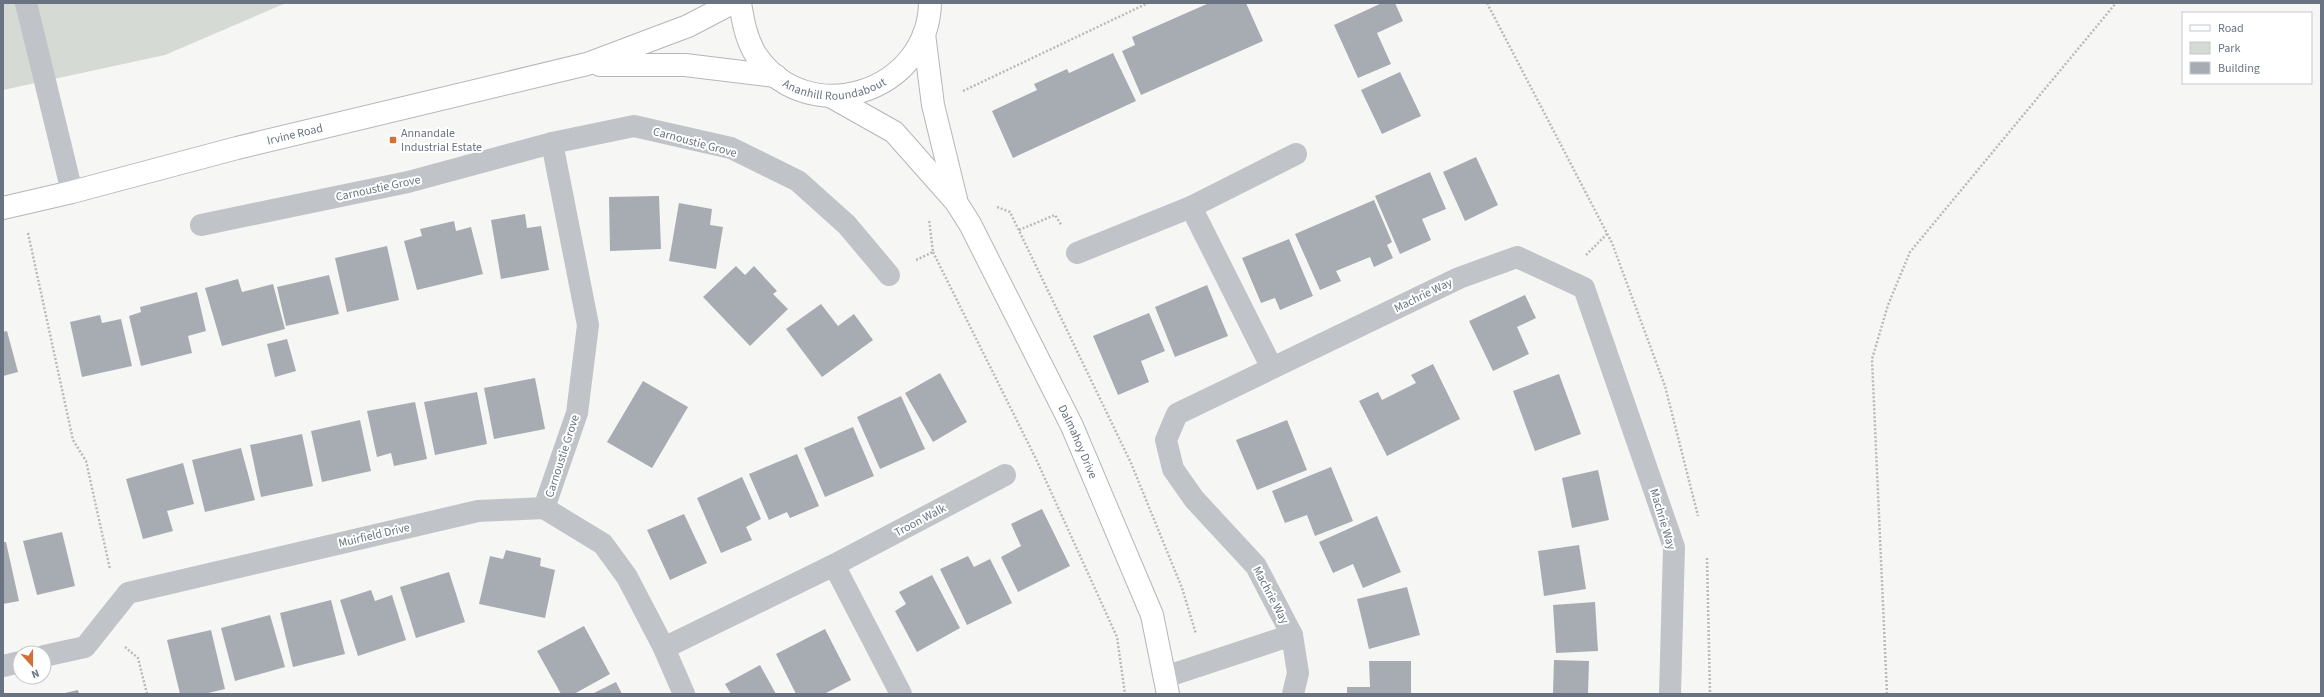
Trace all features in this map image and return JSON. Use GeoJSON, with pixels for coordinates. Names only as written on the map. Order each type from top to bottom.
{"type":"FeatureCollection","features":[{"type":"Feature","properties":{"kind":"main road"},"geometry":{"type":"LineString","coordinates":[[587,64],[688,26],[732,3]]}},
{"type":"Feature","properties":{"kind":"main road","name":"Ananhill Roundabout"},"geometry":{"type":"LineString","coordinates":[[740,3],[744,28],[756,55],[776,76],[792,87],[810,93],[830,96],[860,93],[887,81],[910,60],[924,34],[930,3]]}},
{"type":"Feature","properties":{"kind":"main road"},"geometry":{"type":"LineString","coordinates":[[924,34],[933,105],[956,202]]}},
{"type":"Feature","properties":{"kind":"main road","name":"Irvine Road"},"geometry":{"type":"LineString","coordinates":[[12,206],[72,192],[237,148],[587,64]]}},
{"type":"Feature","properties":{"kind":"main road"},"geometry":{"type":"LineString","coordinates":[[587,64],[685,65],[776,76]]}},
{"type":"Feature","properties":{"kind":"main road"},"geometry":{"type":"LineString","coordinates":[[830,96],[894,132],[956,202]]}},
{"type":"Feature","properties":{"kind":"main road","name":"Dalmahoy Drive"},"geometry":{"type":"LineString","coordinates":[[956,202],[970,224],[1072,426],[1152,615],[1166,686]]}},
{"type":"Feature","properties":{"kind":"street"},"geometry":{"type":"LineString","coordinates":[[26,3],[72,192]]}},
{"type":"Feature","properties":{"kind":"street","name":"Carnoustie Grove"},"geometry":{"type":"LineString","coordinates":[[201,225],[408,182],[552,143],[634,126],[731,148],[798,181],[848,225],[889,275]]}},
{"type":"Feature","properties":{"kind":"street","name":"Carnoustie Grove"},"geometry":{"type":"LineString","coordinates":[[544,508],[577,414],[588,325],[552,143]]}},
{"type":"Feature","properties":{"kind":"street"},"geometry":{"type":"LineString","coordinates":[[1077,253],[1191,207],[1296,154]]}},
{"type":"Feature","properties":{"kind":"street"},"geometry":{"type":"LineString","coordinates":[[1191,207],[1272,368]]}},
{"type":"Feature","properties":{"kind":"street","name":"Machrie Way"},"geometry":{"type":"LineString","coordinates":[[1293,694],[1298,673],[1292,635],[1256,566],[1194,499],[1173,469],[1166,440],[1177,414],[1458,278],[1516,257],[1584,288],[1674,547],[1670,694]]}},
{"type":"Feature","properties":{"kind":"street","name":"Troon Walk"},"geometry":{"type":"LineString","coordinates":[[664,648],[834,565],[1005,475]]}},
{"type":"Feature","properties":{"kind":"street"},"geometry":{"type":"LineString","coordinates":[[544,508],[603,544],[627,577],[664,648],[684,694]]}},
{"type":"Feature","properties":{"kind":"street","name":"Muirfield Drive"},"geometry":{"type":"LineString","coordinates":[[128,593],[478,511],[544,508]]}},
{"type":"Feature","properties":{"kind":"street"},"geometry":{"type":"LineString","coordinates":[[834,565],[901,694]]}},
{"type":"Feature","properties":{"kind":"street"},"geometry":{"type":"LineString","coordinates":[[52,654],[85,647],[128,593]]}},
{"type":"Feature","properties":{"kind":"street"},"geometry":{"type":"LineString","coordinates":[[1166,686],[1292,635]]}},
{"type":"Feature","properties":{"kind":"path"},"geometry":{"type":"LineString","coordinates":[[933,105],[1148,3]]}},
{"type":"Feature","properties":{"kind":"path"},"geometry":{"type":"LineString","coordinates":[[1887,694],[1872,359],[1888,305],[1910,252],[2116,3]]}},
{"type":"Feature","properties":{"kind":"path"},"geometry":{"type":"LineString","coordinates":[[12,206],[73,440],[86,461],[110,569],[128,593]]}},
{"type":"Feature","properties":{"kind":"path"},"geometry":{"type":"LineString","coordinates":[[928,211],[933,252],[1036,459],[1117,637],[1125,694]]}},
{"type":"Feature","properties":{"kind":"path"},"geometry":{"type":"LineString","coordinates":[[1019,230],[1055,215],[1077,253]]}},
{"type":"Feature","properties":{"kind":"path"},"geometry":{"type":"LineString","coordinates":[[889,275],[933,252]]}},
{"type":"Feature","properties":{"kind":"path"},"geometry":{"type":"LineString","coordinates":[[102,627],[138,658],[147,694]]}},
{"type":"Feature","properties":{"kind":"green space"},"geometry":{"type":"Polygon","coordinates":[[[3,3],[286,3],[165,55],[3,90],[3,3]]]}},
{"type":"Feature","properties":{"kind":"building"},"geometry":{"type":"Polygon","coordinates":[[[1209,3],[1246,3],[1263,41],[1141,95],[1122,51],[1135,45],[1132,37],[1209,3]]]}},
{"type":"Feature","properties":{"kind":"building"},"geometry":{"type":"Polygon","coordinates":[[[1382,3],[1395,3],[1403,21],[1377,33],[1391,64],[1358,78],[1334,25],[1382,3]]]}},
{"type":"Feature","properties":{"kind":"building"},"geometry":{"type":"Polygon","coordinates":[[[1113,53],[1136,101],[1013,158],[992,111],[1037,90],[1034,84],[1067,69],[1069,73],[1113,53]]]}},
{"type":"Feature","properties":{"kind":"building"},"geometry":{"type":"Polygon","coordinates":[[[1400,72],[1421,116],[1382,134],[1361,90],[1400,72]]]}},
{"type":"Feature","properties":{"kind":"building"},"geometry":{"type":"Polygon","coordinates":[[[1476,157],[1498,205],[1465,221],[1443,172],[1476,157]]]}},
{"type":"Feature","properties":{"kind":"building"},"geometry":{"type":"Polygon","coordinates":[[[1430,172],[1446,209],[1422,219],[1431,240],[1400,254],[1375,196],[1430,172]]]}},
{"type":"Feature","properties":{"kind":"building"},"geometry":{"type":"Polygon","coordinates":[[[659,196],[661,249],[610,251],[609,197],[659,196]]]}},
{"type":"Feature","properties":{"kind":"building"},"geometry":{"type":"Polygon","coordinates":[[[1374,200],[1392,242],[1387,245],[1393,258],[1374,267],[1370,257],[1336,271],[1341,281],[1320,290],[1295,234],[1374,200]]]}},
{"type":"Feature","properties":{"kind":"building"},"geometry":{"type":"Polygon","coordinates":[[[679,203],[712,209],[710,225],[723,227],[716,269],[669,261],[679,203]]]}},
{"type":"Feature","properties":{"kind":"building"},"geometry":{"type":"Polygon","coordinates":[[[525,214],[527,228],[541,226],[549,270],[501,279],[491,220],[525,214]]]}},
{"type":"Feature","properties":{"kind":"building"},"geometry":{"type":"Polygon","coordinates":[[[454,221],[456,231],[471,227],[483,274],[417,290],[404,241],[422,236],[420,229],[454,221]]]}},
{"type":"Feature","properties":{"kind":"building"},"geometry":{"type":"Polygon","coordinates":[[[1289,239],[1313,296],[1280,310],[1275,298],[1261,303],[1242,258],[1289,239]]]}},
{"type":"Feature","properties":{"kind":"building"},"geometry":{"type":"Polygon","coordinates":[[[387,246],[399,300],[347,312],[335,258],[387,246]]]}},
{"type":"Feature","properties":{"kind":"building"},"geometry":{"type":"Polygon","coordinates":[[[736,266],[745,275],[754,266],[777,291],[773,294],[788,309],[750,346],[703,297],[736,266]]]}},
{"type":"Feature","properties":{"kind":"building"},"geometry":{"type":"Polygon","coordinates":[[[329,275],[339,314],[286,326],[277,287],[329,275]]]}},
{"type":"Feature","properties":{"kind":"building"},"geometry":{"type":"Polygon","coordinates":[[[238,279],[242,292],[273,284],[285,329],[222,346],[205,288],[238,279]]]}},
{"type":"Feature","properties":{"kind":"building"},"geometry":{"type":"Polygon","coordinates":[[[1207,285],[1228,336],[1175,357],[1155,307],[1207,285]]]}},
{"type":"Feature","properties":{"kind":"building"},"geometry":{"type":"Polygon","coordinates":[[[197,292],[206,331],[188,336],[192,353],[141,366],[129,316],[141,312],[140,307],[197,292]]]}},
{"type":"Feature","properties":{"kind":"building"},"geometry":{"type":"Polygon","coordinates":[[[1525,295],[1536,318],[1517,327],[1529,354],[1493,371],[1469,321],[1525,295]]]}},
{"type":"Feature","properties":{"kind":"building"},"geometry":{"type":"Polygon","coordinates":[[[821,304],[838,326],[854,314],[873,340],[822,377],[786,329],[821,304]]]}},
{"type":"Feature","properties":{"kind":"building"},"geometry":{"type":"Polygon","coordinates":[[[1149,313],[1165,351],[1141,361],[1149,382],[1118,395],[1093,336],[1149,313]]]}},
{"type":"Feature","properties":{"kind":"building"},"geometry":{"type":"Polygon","coordinates":[[[100,315],[102,323],[121,319],[132,366],[82,377],[70,322],[100,315]]]}},
{"type":"Feature","properties":{"kind":"building"},"geometry":{"type":"Polygon","coordinates":[[[7,331],[18,372],[3,376],[3,332],[7,331]]]}},
{"type":"Feature","properties":{"kind":"building"},"geometry":{"type":"Polygon","coordinates":[[[287,339],[296,371],[275,377],[267,344],[287,339]]]}},
{"type":"Feature","properties":{"kind":"building"},"geometry":{"type":"Polygon","coordinates":[[[1433,364],[1460,419],[1387,456],[1359,401],[1378,392],[1382,400],[1416,383],[1411,375],[1433,364]]]}},
{"type":"Feature","properties":{"kind":"building"},"geometry":{"type":"Polygon","coordinates":[[[940,373],[967,422],[933,442],[905,393],[940,373]]]}},
{"type":"Feature","properties":{"kind":"building"},"geometry":{"type":"Polygon","coordinates":[[[1559,374],[1581,434],[1535,451],[1513,391],[1559,374]]]}},
{"type":"Feature","properties":{"kind":"building"},"geometry":{"type":"Polygon","coordinates":[[[535,378],[545,429],[494,439],[484,388],[535,378]]]}},
{"type":"Feature","properties":{"kind":"building"},"geometry":{"type":"Polygon","coordinates":[[[643,381],[688,407],[652,468],[607,442],[643,381]]]}},
{"type":"Feature","properties":{"kind":"building"},"geometry":{"type":"Polygon","coordinates":[[[477,392],[487,444],[435,455],[424,402],[477,392]]]}},
{"type":"Feature","properties":{"kind":"building"},"geometry":{"type":"Polygon","coordinates":[[[901,396],[925,449],[880,469],[857,417],[901,396]]]}},
{"type":"Feature","properties":{"kind":"building"},"geometry":{"type":"Polygon","coordinates":[[[415,402],[427,459],[394,466],[391,453],[377,457],[367,411],[415,402]]]}},
{"type":"Feature","properties":{"kind":"building"},"geometry":{"type":"Polygon","coordinates":[[[360,420],[371,471],[322,482],[311,431],[360,420]]]}},
{"type":"Feature","properties":{"kind":"building"},"geometry":{"type":"Polygon","coordinates":[[[1287,420],[1307,470],[1257,490],[1236,440],[1287,420]]]}},
{"type":"Feature","properties":{"kind":"building"},"geometry":{"type":"Polygon","coordinates":[[[853,427],[874,476],[825,497],[804,448],[853,427]]]}},
{"type":"Feature","properties":{"kind":"building"},"geometry":{"type":"Polygon","coordinates":[[[302,434],[313,486],[261,497],[250,445],[302,434]]]}},
{"type":"Feature","properties":{"kind":"building"},"geometry":{"type":"Polygon","coordinates":[[[241,448],[255,500],[205,512],[192,460],[241,448]]]}},
{"type":"Feature","properties":{"kind":"building"},"geometry":{"type":"Polygon","coordinates":[[[797,454],[819,506],[790,518],[787,512],[769,520],[749,474],[797,454]]]}},
{"type":"Feature","properties":{"kind":"building"},"geometry":{"type":"Polygon","coordinates":[[[183,463],[194,504],[167,511],[173,531],[143,539],[126,479],[183,463]]]}},
{"type":"Feature","properties":{"kind":"building"},"geometry":{"type":"Polygon","coordinates":[[[1331,467],[1353,521],[1315,536],[1307,515],[1285,523],[1272,491],[1331,467]]]}},
{"type":"Feature","properties":{"kind":"building"},"geometry":{"type":"Polygon","coordinates":[[[1598,470],[1609,520],[1572,528],[1562,478],[1598,470]]]}},
{"type":"Feature","properties":{"kind":"building"},"geometry":{"type":"Polygon","coordinates":[[[742,477],[761,519],[746,527],[752,540],[721,553],[697,498],[742,477]]]}},
{"type":"Feature","properties":{"kind":"building"},"geometry":{"type":"Polygon","coordinates":[[[1042,509],[1070,566],[1018,592],[1001,557],[1021,546],[1011,524],[1042,509]]]}},
{"type":"Feature","properties":{"kind":"building"},"geometry":{"type":"Polygon","coordinates":[[[684,514],[707,563],[670,580],[647,530],[684,514]]]}},
{"type":"Feature","properties":{"kind":"building"},"geometry":{"type":"Polygon","coordinates":[[[1377,516],[1401,572],[1363,588],[1353,564],[1333,573],[1319,542],[1377,516]]]}},
{"type":"Feature","properties":{"kind":"building"},"geometry":{"type":"Polygon","coordinates":[[[62,532],[75,586],[37,595],[23,541],[62,532]]]}},
{"type":"Feature","properties":{"kind":"building"},"geometry":{"type":"Polygon","coordinates":[[[3,542],[6,542],[19,601],[3,604],[3,542]]]}},
{"type":"Feature","properties":{"kind":"building"},"geometry":{"type":"Polygon","coordinates":[[[1579,545],[1586,589],[1544,596],[1538,551],[1579,545]]]}},
{"type":"Feature","properties":{"kind":"building"},"geometry":{"type":"Polygon","coordinates":[[[506,550],[541,558],[540,566],[555,570],[545,618],[479,604],[490,556],[503,559],[506,550]]]}},
{"type":"Feature","properties":{"kind":"building"},"geometry":{"type":"Polygon","coordinates":[[[968,556],[974,567],[990,559],[1012,603],[967,625],[940,569],[968,556]]]}},
{"type":"Feature","properties":{"kind":"building"},"geometry":{"type":"Polygon","coordinates":[[[449,572],[465,622],[416,638],[400,587],[449,572]]]}},
{"type":"Feature","properties":{"kind":"building"},"geometry":{"type":"Polygon","coordinates":[[[932,575],[960,628],[917,652],[895,611],[906,604],[899,592],[932,575]]]}},
{"type":"Feature","properties":{"kind":"building"},"geometry":{"type":"Polygon","coordinates":[[[1407,587],[1420,635],[1369,649],[1357,599],[1407,587]]]}},
{"type":"Feature","properties":{"kind":"building"},"geometry":{"type":"Polygon","coordinates":[[[371,590],[375,601],[392,595],[406,640],[358,656],[340,600],[371,590]]]}},
{"type":"Feature","properties":{"kind":"building"},"geometry":{"type":"Polygon","coordinates":[[[331,600],[345,654],[293,667],[280,613],[331,600]]]}},
{"type":"Feature","properties":{"kind":"building"},"geometry":{"type":"Polygon","coordinates":[[[1595,602],[1598,651],[1556,653],[1553,605],[1595,602]]]}},
{"type":"Feature","properties":{"kind":"building"},"geometry":{"type":"Polygon","coordinates":[[[270,615],[285,667],[235,681],[221,628],[270,615]]]}},
{"type":"Feature","properties":{"kind":"building"},"geometry":{"type":"Polygon","coordinates":[[[584,626],[610,674],[574,694],[561,694],[537,651],[584,626]]]}},
{"type":"Feature","properties":{"kind":"building"},"geometry":{"type":"Polygon","coordinates":[[[825,629],[851,680],[824,694],[796,694],[776,654],[825,629]]]}},
{"type":"Feature","properties":{"kind":"building"},"geometry":{"type":"Polygon","coordinates":[[[211,630],[225,689],[204,694],[180,694],[167,640],[211,630]]]}},
{"type":"Feature","properties":{"kind":"building"},"geometry":{"type":"Polygon","coordinates":[[[1554,660],[1589,661],[1588,694],[1553,694],[1554,660]]]}},
{"type":"Feature","properties":{"kind":"building"},"geometry":{"type":"Polygon","coordinates":[[[1369,661],[1411,661],[1411,694],[1347,694],[1347,687],[1370,687],[1369,661]]]}},
{"type":"Feature","properties":{"kind":"building"},"geometry":{"type":"Polygon","coordinates":[[[760,665],[776,694],[731,694],[725,684],[760,665]]]}},
{"type":"Feature","properties":{"kind":"building"},"geometry":{"type":"Polygon","coordinates":[[[616,682],[622,694],[592,694],[616,682]]]}},
{"type":"Feature","properties":{"kind":"building"},"geometry":{"type":"Polygon","coordinates":[[[78,690],[79,694],[65,694],[65,693],[78,690]]]}},
{"type":"Feature","properties":{"kind":"place","name":"Annandale Industrial Estate"},"geometry":{"type":"Point","coordinates":[393,140]}}]}
